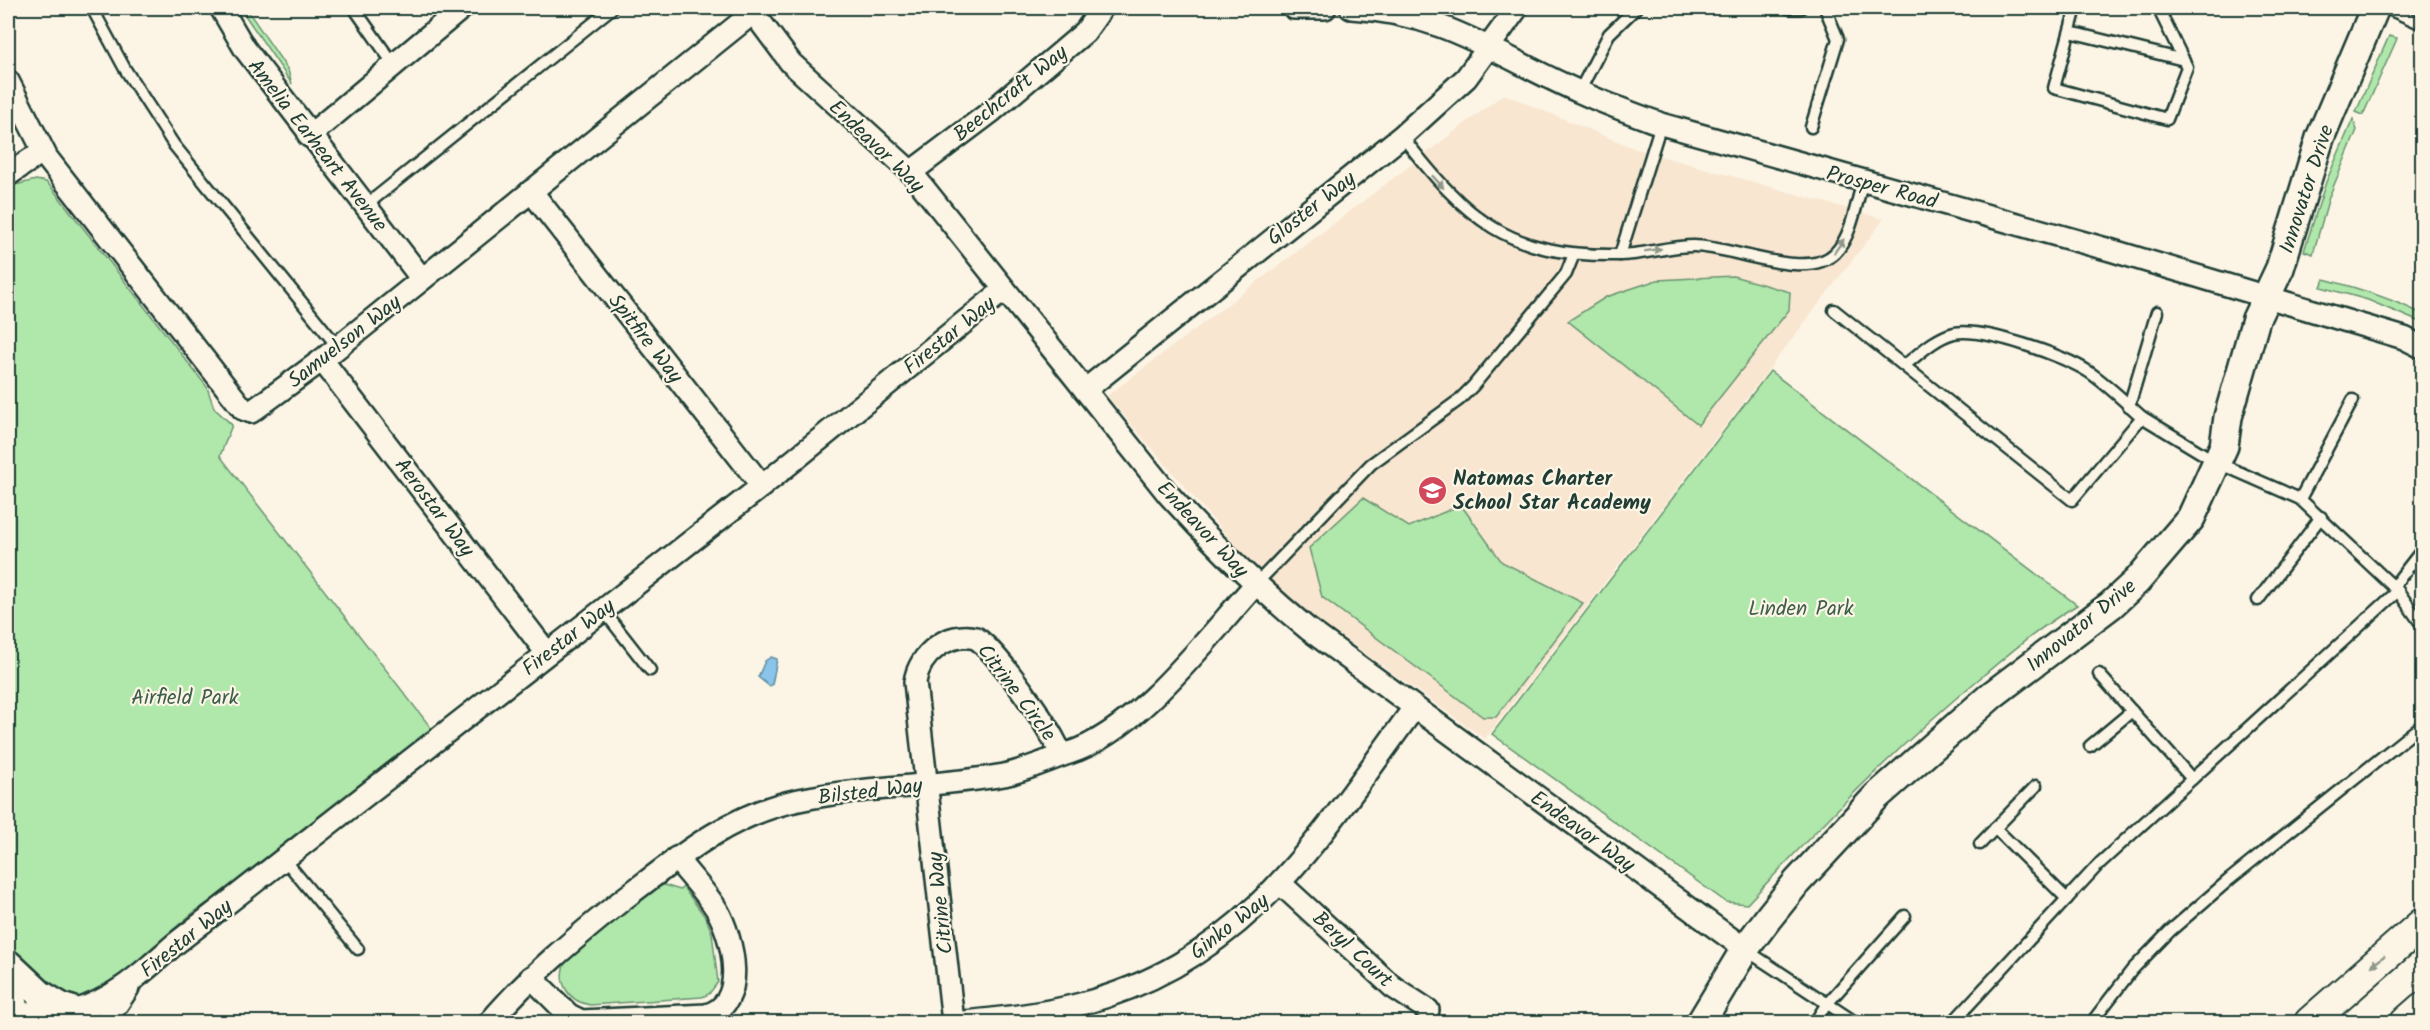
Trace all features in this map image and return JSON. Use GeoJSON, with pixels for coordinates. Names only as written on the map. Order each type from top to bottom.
{"type":"FeatureCollection","features":[{"type":"Feature","properties":{"kind":"main road"},"geometry":{"type":"LineString","coordinates":[[2310,1023],[2422,924]]}},
{"type":"Feature","properties":{"kind":"main road"},"geometry":{"type":"LineString","coordinates":[[2406,1023],[2422,1008]]}},
{"type":"Feature","properties":{"kind":"street","name":"Amelia Earheart Avenue"},"geometry":{"type":"LineString","coordinates":[[221,8],[245,50],[309,136],[422,279]]}},
{"type":"Feature","properties":{"kind":"street"},"geometry":{"type":"LineString","coordinates":[[309,136],[462,8]]}},
{"type":"Feature","properties":{"kind":"street","name":"Beechcraft Way"},"geometry":{"type":"LineString","coordinates":[[911,172],[990,112],[1084,32],[1102,8]]}},
{"type":"Feature","properties":{"kind":"street"},"geometry":{"type":"LineString","coordinates":[[1294,8],[1325,8]]}},
{"type":"Feature","properties":{"kind":"street","name":"Prosper Road"},"geometry":{"type":"LineString","coordinates":[[1351,8],[1421,13],[1579,92],[1661,124],[2267,296],[2404,338],[2422,347]]}},
{"type":"Feature","properties":{"kind":"street","name":"Gloster Way"},"geometry":{"type":"LineString","coordinates":[[1085,390],[1402,136],[1466,78],[1517,8]]}},
{"type":"Feature","properties":{"kind":"street","name":"Innovator Drive"},"geometry":{"type":"LineString","coordinates":[[1701,1023],[1745,949],[1797,882],[1892,782],[1992,695],[2111,605],[2137,582],[2191,518],[2224,446],[2228,417],[2256,319],[2280,268],[2320,138],[2376,8]]}},
{"type":"Feature","properties":{"kind":"street","name":"Samuelson Way"},"geometry":{"type":"LineString","coordinates":[[8,81],[43,151],[243,410],[252,412],[330,354],[756,10]]}},
{"type":"Feature","properties":{"kind":"street","name":"Endeavor Way"},"geometry":{"type":"LineString","coordinates":[[756,10],[791,63],[911,172],[1176,503],[1255,585],[1308,629],[1414,708],[1745,949]]}},
{"type":"Feature","properties":{"kind":"street"},"geometry":{"type":"LineString","coordinates":[[8,175],[43,151]]}},
{"type":"Feature","properties":{"kind":"street","name":"Spitfire Way"},"geometry":{"type":"LineString","coordinates":[[531,191],[762,486]]}},
{"type":"Feature","properties":{"kind":"street","name":"Firestar Way"},"geometry":{"type":"LineString","coordinates":[[74,1014],[131,983],[175,944],[762,486],[1004,290]]}},
{"type":"Feature","properties":{"kind":"street","name":"Aerostar Way"},"geometry":{"type":"LineString","coordinates":[[330,354],[547,653]]}},
{"type":"Feature","properties":{"kind":"street","name":"Bilsted Way"},"geometry":{"type":"LineString","coordinates":[[490,1023],[531,976],[573,939],[676,858],[729,825],[771,808],[828,795],[1005,774],[1040,765],[1102,736],[1132,715],[1163,687],[1255,585]]}},
{"type":"Feature","properties":{"kind":"street","name":"Citrine Circle"},"geometry":{"type":"LineString","coordinates":[[927,784],[915,682],[917,669],[921,661],[947,640],[957,636],[976,638],[982,643],[1043,719],[1055,738],[1061,755]]}},
{"type":"Feature","properties":{"kind":"street","name":"Ginko Way"},"geometry":{"type":"LineString","coordinates":[[964,1023],[1039,1014],[1083,1004],[1125,990],[1173,968],[1235,927],[1281,884],[1308,852],[1414,708]]}},
{"type":"Feature","properties":{"kind":"street","name":"Citrine Way"},"geometry":{"type":"LineString","coordinates":[[927,784],[954,1023]]}},
{"type":"Feature","properties":{"kind":"street"},"geometry":{"type":"LineString","coordinates":[[531,976],[569,1015],[581,1021],[706,1015],[722,1008],[731,998],[734,986],[730,946],[724,924],[715,908],[676,858]]}},
{"type":"Feature","properties":{"kind":"street","name":"Beryl Court"},"geometry":{"type":"LineString","coordinates":[[1281,884],[1393,987],[1428,1010]]}},
{"type":"Feature","properties":{"kind":"street"},"geometry":{"type":"LineString","coordinates":[[8,964],[40,994],[74,1014]]}},
{"type":"Feature","properties":{"kind":"street","name":"Firestar Way"},"geometry":{"type":"LineString","coordinates":[[105,1023],[131,983]]}},
{"type":"Feature","properties":{"kind":"street"},"geometry":{"type":"LineString","coordinates":[[8,987],[18,1023]]}},
{"type":"Feature","properties":{"kind":"street"},"geometry":{"type":"LineString","coordinates":[[25,1023],[36,1013],[48,1008],[74,1014]]}},
{"type":"Feature","properties":{"kind":"lane"},"geometry":{"type":"LineString","coordinates":[[92,8],[125,69],[174,144],[330,354]]}},
{"type":"Feature","properties":{"kind":"lane"},"geometry":{"type":"LineString","coordinates":[[354,8],[394,65]]}},
{"type":"Feature","properties":{"kind":"lane"},"geometry":{"type":"LineString","coordinates":[[364,206],[612,8]]}},
{"type":"Feature","properties":{"kind":"lane"},"geometry":{"type":"LineString","coordinates":[[1579,92],[1609,34],[1636,8]]}},
{"type":"Feature","properties":{"kind":"lane"},"geometry":{"type":"LineString","coordinates":[[1788,8],[1801,8]]}},
{"type":"Feature","properties":{"kind":"lane"},"geometry":{"type":"LineString","coordinates":[[1811,127],[1838,39],[1825,8]]}},
{"type":"Feature","properties":{"kind":"lane"},"geometry":{"type":"LineString","coordinates":[[2076,8],[2054,88],[2168,119],[2187,67],[2158,8]]}},
{"type":"Feature","properties":{"kind":"lane"},"geometry":{"type":"LineString","coordinates":[[2386,8],[2422,24]]}},
{"type":"Feature","properties":{"kind":"lane"},"geometry":{"type":"LineString","coordinates":[[2070,32],[2184,60]]}},
{"type":"Feature","properties":{"kind":"lane"},"geometry":{"type":"LineString","coordinates":[[1620,255],[1661,124]]}},
{"type":"Feature","properties":{"kind":"lane"},"geometry":{"type":"LineString","coordinates":[[1402,136],[1453,198],[1478,218],[1512,238],[1574,255],[1620,255],[1695,246],[1734,250],[1771,262],[1805,266],[1835,254],[1847,234],[1863,181]]}},
{"type":"Feature","properties":{"kind":"lane"},"geometry":{"type":"LineString","coordinates":[[1255,585],[1371,464],[1459,400],[1473,386],[1566,274],[1574,255]]}},
{"type":"Feature","properties":{"kind":"lane"},"geometry":{"type":"LineString","coordinates":[[1834,309],[2072,500],[2142,417]]}},
{"type":"Feature","properties":{"kind":"lane"},"geometry":{"type":"LineString","coordinates":[[2129,406],[2157,312]]}},
{"type":"Feature","properties":{"kind":"lane"},"geometry":{"type":"LineString","coordinates":[[1905,365],[1937,339],[1954,333],[1971,332],[2028,346],[2088,372],[2142,417],[2218,463],[2300,498],[2395,589],[2422,625]]}},
{"type":"Feature","properties":{"kind":"lane"},"geometry":{"type":"LineString","coordinates":[[2300,498],[2353,400]]}},
{"type":"Feature","properties":{"kind":"lane"},"geometry":{"type":"LineString","coordinates":[[2258,600],[2321,517]]}},
{"type":"Feature","properties":{"kind":"lane"},"geometry":{"type":"LineString","coordinates":[[1953,1023],[2100,863],[2395,589],[2422,550]]}},
{"type":"Feature","properties":{"kind":"lane"},"geometry":{"type":"LineString","coordinates":[[603,610],[650,670]]}},
{"type":"Feature","properties":{"kind":"lane"},"geometry":{"type":"LineString","coordinates":[[2099,674],[2192,779]]}},
{"type":"Feature","properties":{"kind":"lane"},"geometry":{"type":"LineString","coordinates":[[2090,746],[2132,711]]}},
{"type":"Feature","properties":{"kind":"lane"},"geometry":{"type":"LineString","coordinates":[[2092,1023],[2132,970],[2170,931],[2230,879],[2422,725]]}},
{"type":"Feature","properties":{"kind":"lane"},"geometry":{"type":"LineString","coordinates":[[1980,844],[2036,786]]}},
{"type":"Feature","properties":{"kind":"lane"},"geometry":{"type":"LineString","coordinates":[[1995,828],[2067,899]]}},
{"type":"Feature","properties":{"kind":"lane"},"geometry":{"type":"LineString","coordinates":[[285,860],[358,949]]}},
{"type":"Feature","properties":{"kind":"lane"},"geometry":{"type":"LineString","coordinates":[[1815,1023],[1826,1005],[1905,916]]}},
{"type":"Feature","properties":{"kind":"lane"},"geometry":{"type":"LineString","coordinates":[[1745,949],[1855,1023]]}},
{"type":"Feature","properties":{"kind":"shaded area","name":"Natomas Charter School Star Academy"},"geometry":{"type":"Polygon","coordinates":[[[1504,94],[1636,149],[1884,219],[1485,739],[1269,585],[1107,396],[1504,94]]]}},
{"type":"Feature","properties":{"kind":"green space"},"geometry":{"type":"Polygon","coordinates":[[[240,8],[246,8],[288,70],[292,84],[240,8]]]}},
{"type":"Feature","properties":{"kind":"green space"},"geometry":{"type":"Polygon","coordinates":[[[2389,36],[2397,38],[2363,115],[2356,112],[2389,36]]]}},
{"type":"Feature","properties":{"kind":"green space"},"geometry":{"type":"Polygon","coordinates":[[[2353,119],[2357,130],[2329,197],[2313,254],[2304,251],[2326,182],[2353,119]]]}},
{"type":"Feature","properties":{"kind":"green space","name":"Airfield Park"},"geometry":{"type":"Polygon","coordinates":[[[36,180],[46,182],[52,188],[207,387],[214,408],[232,425],[220,456],[432,729],[228,889],[194,912],[149,950],[110,989],[75,1002],[8,957],[8,190],[15,185],[36,180]]]}},
{"type":"Feature","properties":{"kind":"green space"},"geometry":{"type":"Polygon","coordinates":[[[1733,276],[1790,292],[1789,310],[1698,425],[1568,321],[1606,297],[1657,280],[1733,276]]]}},
{"type":"Feature","properties":{"kind":"green space"},"geometry":{"type":"Polygon","coordinates":[[[2324,279],[2410,308],[2422,314],[2422,323],[2368,300],[2321,287],[2324,279]]]}},
{"type":"Feature","properties":{"kind":"green space","name":"Linden Park"},"geometry":{"type":"Polygon","coordinates":[[[1770,371],[2077,605],[2015,649],[1918,732],[1831,816],[1747,904],[1726,902],[1492,734],[1770,371]]]}},
{"type":"Feature","properties":{"kind":"green space"},"geometry":{"type":"Polygon","coordinates":[[[1363,498],[1409,527],[1461,505],[1502,562],[1583,603],[1496,717],[1483,717],[1322,597],[1309,548],[1363,498]]]}},
{"type":"Feature","properties":{"kind":"green space"},"geometry":{"type":"Polygon","coordinates":[[[664,885],[680,890],[683,887],[706,918],[712,933],[718,982],[709,994],[702,997],[590,1005],[575,999],[569,994],[563,982],[562,974],[567,959],[657,887],[664,885]]]}},
{"type":"Feature","properties":{"kind":"water"},"geometry":{"type":"Polygon","coordinates":[[[771,657],[777,659],[772,685],[769,686],[758,677],[765,661],[771,657]]]}},
{"type":"Feature","properties":{"kind":"place","name":"Natomas Charter School Star Academy"},"geometry":{"type":"Point","coordinates":[1432,490]}}]}
